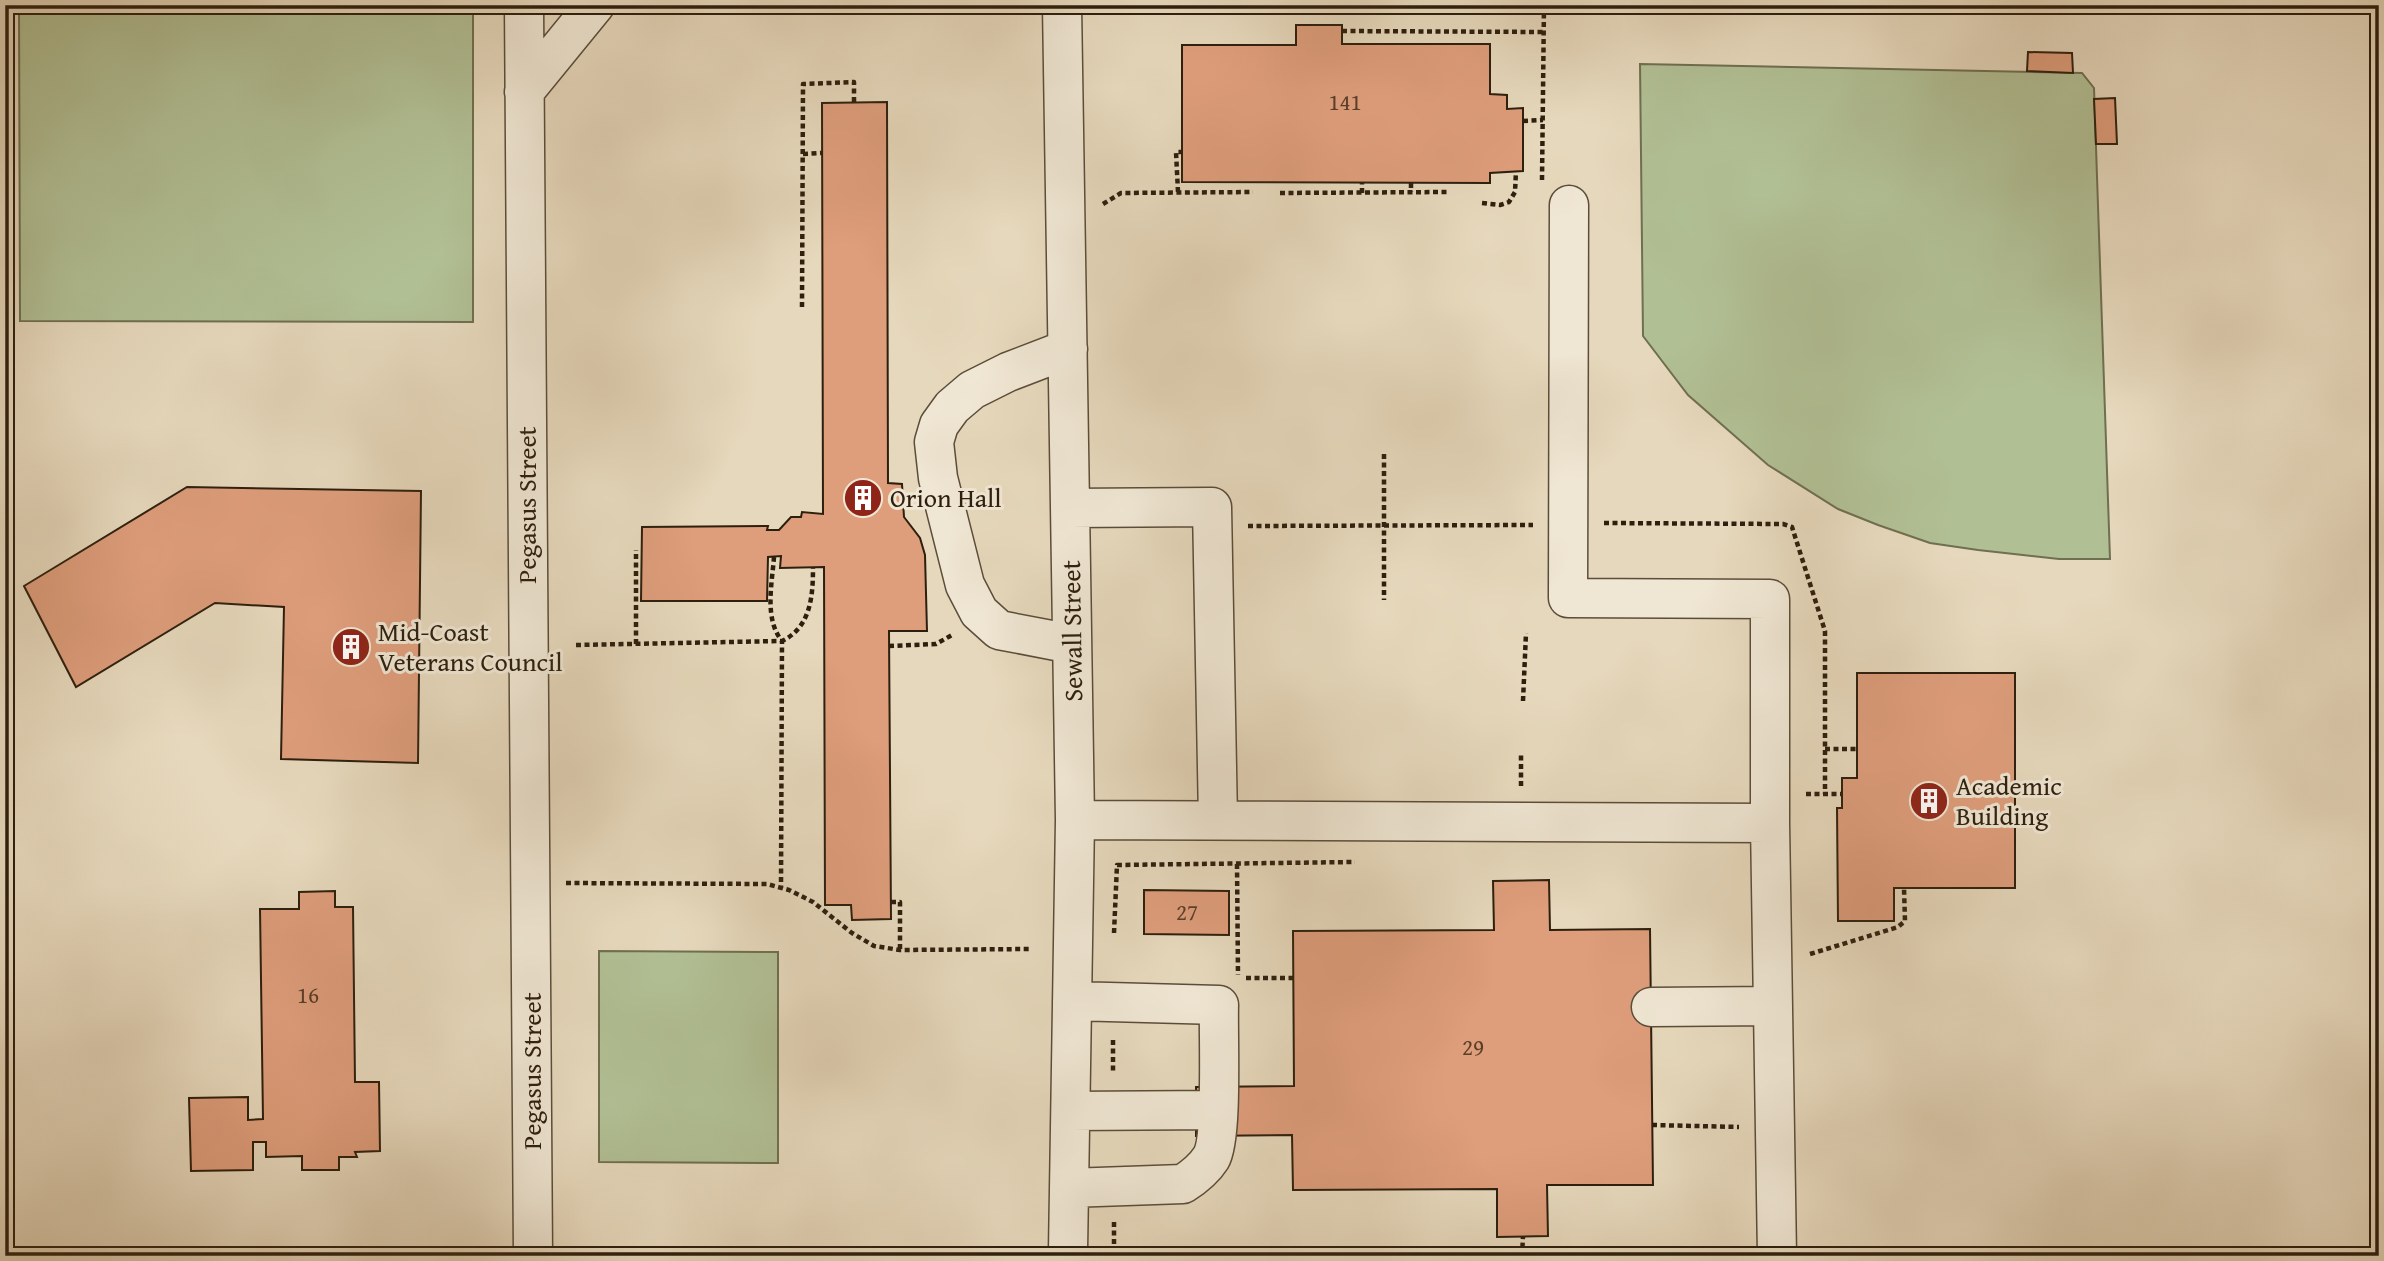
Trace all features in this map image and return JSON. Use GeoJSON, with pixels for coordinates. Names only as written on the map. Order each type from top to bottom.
{"type":"FeatureCollection","features":[{"type":"Feature","properties":{"kind":"street","name":"Pegasus Street"},"geometry":{"type":"LineString","coordinates":[[524,5],[533,1256]]}},
{"type":"Feature","properties":{"kind":"street"},"geometry":{"type":"LineString","coordinates":[[524,92],[595,5]]}},
{"type":"Feature","properties":{"kind":"street","name":"Sewall Street"},"geometry":{"type":"LineString","coordinates":[[1062,5],[1075,820],[1069,1251],[1066,1256]]}},
{"type":"Feature","properties":{"kind":"street"},"geometry":{"type":"LineString","coordinates":[[1555,195],[1568,598],[1770,599],[1770,823],[1777,1256]]}},
{"type":"Feature","properties":{"kind":"street"},"geometry":{"type":"LineString","coordinates":[[1068,349],[1008,372],[972,390],[952,407],[939,425],[934,442],[938,478],[965,585],[979,612],[999,630],[1073,644]]}},
{"type":"Feature","properties":{"kind":"street"},"geometry":{"type":"LineString","coordinates":[[1070,508],[1212,507],[1218,820]]}},
{"type":"Feature","properties":{"kind":"street"},"geometry":{"type":"LineString","coordinates":[[1075,820],[1770,823]]}},
{"type":"Feature","properties":{"kind":"street"},"geometry":{"type":"LineString","coordinates":[[1069,1188],[1183,1184],[1199,1173],[1211,1158],[1216,1143],[1219,1005],[1072,1001]]}},
{"type":"Feature","properties":{"kind":"street"},"geometry":{"type":"LineString","coordinates":[[1651,1007],[1773,1006]]}},
{"type":"Feature","properties":{"kind":"street"},"geometry":{"type":"LineString","coordinates":[[1070,1111],[1217,1110]]}},
{"type":"Feature","properties":{"kind":"path"},"geometry":{"type":"LineString","coordinates":[[1544,5],[1542,120],[1555,195]]}},
{"type":"Feature","properties":{"kind":"path"},"geometry":{"type":"LineString","coordinates":[[1342,30],[1544,32]]}},
{"type":"Feature","properties":{"kind":"path"},"geometry":{"type":"LineString","coordinates":[[802,307],[803,85],[854,82],[855,103]]}},
{"type":"Feature","properties":{"kind":"path"},"geometry":{"type":"LineString","coordinates":[[1523,121],[1542,120]]}},
{"type":"Feature","properties":{"kind":"path"},"geometry":{"type":"LineString","coordinates":[[1178,192],[1176,152],[1182,152]]}},
{"type":"Feature","properties":{"kind":"path"},"geometry":{"type":"LineString","coordinates":[[803,153],[822,153]]}},
{"type":"Feature","properties":{"kind":"path"},"geometry":{"type":"LineString","coordinates":[[1482,203],[1500,205],[1509,202],[1515,192],[1516,171]]}},
{"type":"Feature","properties":{"kind":"path"},"geometry":{"type":"LineString","coordinates":[[1362,183],[1362,193]]}},
{"type":"Feature","properties":{"kind":"path"},"geometry":{"type":"LineString","coordinates":[[1411,183],[1411,192]]}},
{"type":"Feature","properties":{"kind":"path"},"geometry":{"type":"LineString","coordinates":[[1098,207],[1121,193],[1253,191]]}},
{"type":"Feature","properties":{"kind":"path"},"geometry":{"type":"LineString","coordinates":[[1280,193],[1447,192]]}},
{"type":"Feature","properties":{"kind":"path"},"geometry":{"type":"LineString","coordinates":[[1384,454],[1384,600]]}},
{"type":"Feature","properties":{"kind":"path"},"geometry":{"type":"LineString","coordinates":[[1236,526],[1541,525]]}},
{"type":"Feature","properties":{"kind":"path"},"geometry":{"type":"LineString","coordinates":[[636,550],[636,644]]}},
{"type":"Feature","properties":{"kind":"path"},"geometry":{"type":"LineString","coordinates":[[774,557],[772,618],[774,631],[782,641],[782,888]]}},
{"type":"Feature","properties":{"kind":"path"},"geometry":{"type":"LineString","coordinates":[[576,645],[782,641],[792,636],[808,611],[813,595],[813,567]]}},
{"type":"Feature","properties":{"kind":"path"},"geometry":{"type":"LineString","coordinates":[[1523,701],[1527,633]]}},
{"type":"Feature","properties":{"kind":"path"},"geometry":{"type":"LineString","coordinates":[[889,646],[936,644],[955,634]]}},
{"type":"Feature","properties":{"kind":"path"},"geometry":{"type":"LineString","coordinates":[[1825,749],[1857,749]]}},
{"type":"Feature","properties":{"kind":"path"},"geometry":{"type":"LineString","coordinates":[[1521,754],[1521,789]]}},
{"type":"Feature","properties":{"kind":"path"},"geometry":{"type":"LineString","coordinates":[[1114,943],[1117,865]]}},
{"type":"Feature","properties":{"kind":"path"},"geometry":{"type":"LineString","coordinates":[[530,883],[767,884],[813,902],[852,933],[874,946],[900,950],[1030,950]]}},
{"type":"Feature","properties":{"kind":"path"},"geometry":{"type":"LineString","coordinates":[[1772,966],[1898,927],[1905,921],[1903,888]]}},
{"type":"Feature","properties":{"kind":"path"},"geometry":{"type":"LineString","coordinates":[[891,902],[900,902],[900,950]]}},
{"type":"Feature","properties":{"kind":"path"},"geometry":{"type":"LineString","coordinates":[[1238,979],[1293,978]]}},
{"type":"Feature","properties":{"kind":"path"},"geometry":{"type":"LineString","coordinates":[[1113,1002],[1113,1111]]}},
{"type":"Feature","properties":{"kind":"path"},"geometry":{"type":"LineString","coordinates":[[1652,1125],[1775,1127]]}},
{"type":"Feature","properties":{"kind":"path"},"geometry":{"type":"LineString","coordinates":[[1114,1186],[1114,1256]]}},
{"type":"Feature","properties":{"kind":"path"},"geometry":{"type":"LineString","coordinates":[[1522,1256],[1523,1236]]}},
{"type":"Feature","properties":{"kind":"green space"},"geometry":{"type":"Polygon","coordinates":[[[19,5],[473,5],[473,322],[20,321],[19,5]]]}},
{"type":"Feature","properties":{"kind":"green space"},"geometry":{"type":"Polygon","coordinates":[[[1640,64],[2082,73],[2094,88],[2110,559],[2059,559],[1930,543],[1878,525],[1838,509],[1768,465],[1688,395],[1643,336],[1640,64]]]}},
{"type":"Feature","properties":{"kind":"green space"},"geometry":{"type":"Polygon","coordinates":[[[599,951],[778,952],[778,1163],[599,1162],[599,951]]]}},
{"type":"Feature","properties":{"kind":"building"},"geometry":{"type":"Polygon","coordinates":[[[1296,25],[1342,25],[1342,44],[1490,44],[1490,94],[1507,95],[1507,109],[1523,108],[1523,171],[1490,173],[1490,183],[1182,182],[1182,45],[1296,45],[1296,25]]]}},
{"type":"Feature","properties":{"kind":"building"},"geometry":{"type":"Polygon","coordinates":[[[2028,52],[2072,53],[2073,73],[2027,71],[2028,52]]]}},
{"type":"Feature","properties":{"kind":"building"},"geometry":{"type":"Polygon","coordinates":[[[2115,98],[2117,144],[2096,144],[2094,99],[2115,98]]]}},
{"type":"Feature","properties":{"kind":"building","name":"Orion Hall"},"geometry":{"type":"Polygon","coordinates":[[[887,102],[888,483],[902,484],[904,517],[920,538],[925,555],[927,631],[889,631],[891,919],[852,920],[851,905],[825,905],[824,567],[780,568],[781,556],[768,557],[767,601],[641,601],[642,527],[768,526],[767,530],[779,530],[791,517],[801,517],[802,512],[823,514],[822,103],[887,102]]]}},
{"type":"Feature","properties":{"kind":"building","name":"Mid-Coast Veterans Council"},"geometry":{"type":"Polygon","coordinates":[[[187,487],[421,491],[418,763],[281,759],[284,607],[215,603],[76,687],[24,586],[187,487]]]}},
{"type":"Feature","properties":{"kind":"building","name":"Academic Building"},"geometry":{"type":"Polygon","coordinates":[[[1857,673],[2015,673],[2015,888],[1894,888],[1894,921],[1838,921],[1837,808],[1842,808],[1842,778],[1857,778],[1857,673]]]}},
{"type":"Feature","properties":{"kind":"building"},"geometry":{"type":"Polygon","coordinates":[[[1549,880],[1550,930],[1650,929],[1653,1185],[1547,1185],[1548,1236],[1497,1237],[1497,1189],[1293,1190],[1292,1135],[1196,1136],[1196,1087],[1294,1086],[1293,931],[1494,930],[1493,881],[1549,880]]]}},
{"type":"Feature","properties":{"kind":"building"},"geometry":{"type":"Polygon","coordinates":[[[1144,890],[1229,891],[1229,935],[1144,934],[1144,890]]]}},
{"type":"Feature","properties":{"kind":"building"},"geometry":{"type":"Polygon","coordinates":[[[335,891],[335,907],[353,907],[355,1082],[379,1082],[380,1151],[355,1152],[357,1157],[339,1157],[339,1170],[302,1170],[302,1156],[266,1157],[266,1142],[253,1142],[253,1170],[191,1171],[189,1098],[248,1097],[248,1120],[263,1119],[260,909],[299,909],[299,892],[335,891]]]}},
{"type":"Feature","properties":{"kind":"place","name":"Orion Hall"},"geometry":{"type":"Point","coordinates":[863,498]}},
{"type":"Feature","properties":{"kind":"place","name":"Mid-Coast Veterans Council"},"geometry":{"type":"Point","coordinates":[351,647]}},
{"type":"Feature","properties":{"kind":"place","name":"Academic Building"},"geometry":{"type":"Point","coordinates":[1929,801]}}]}
